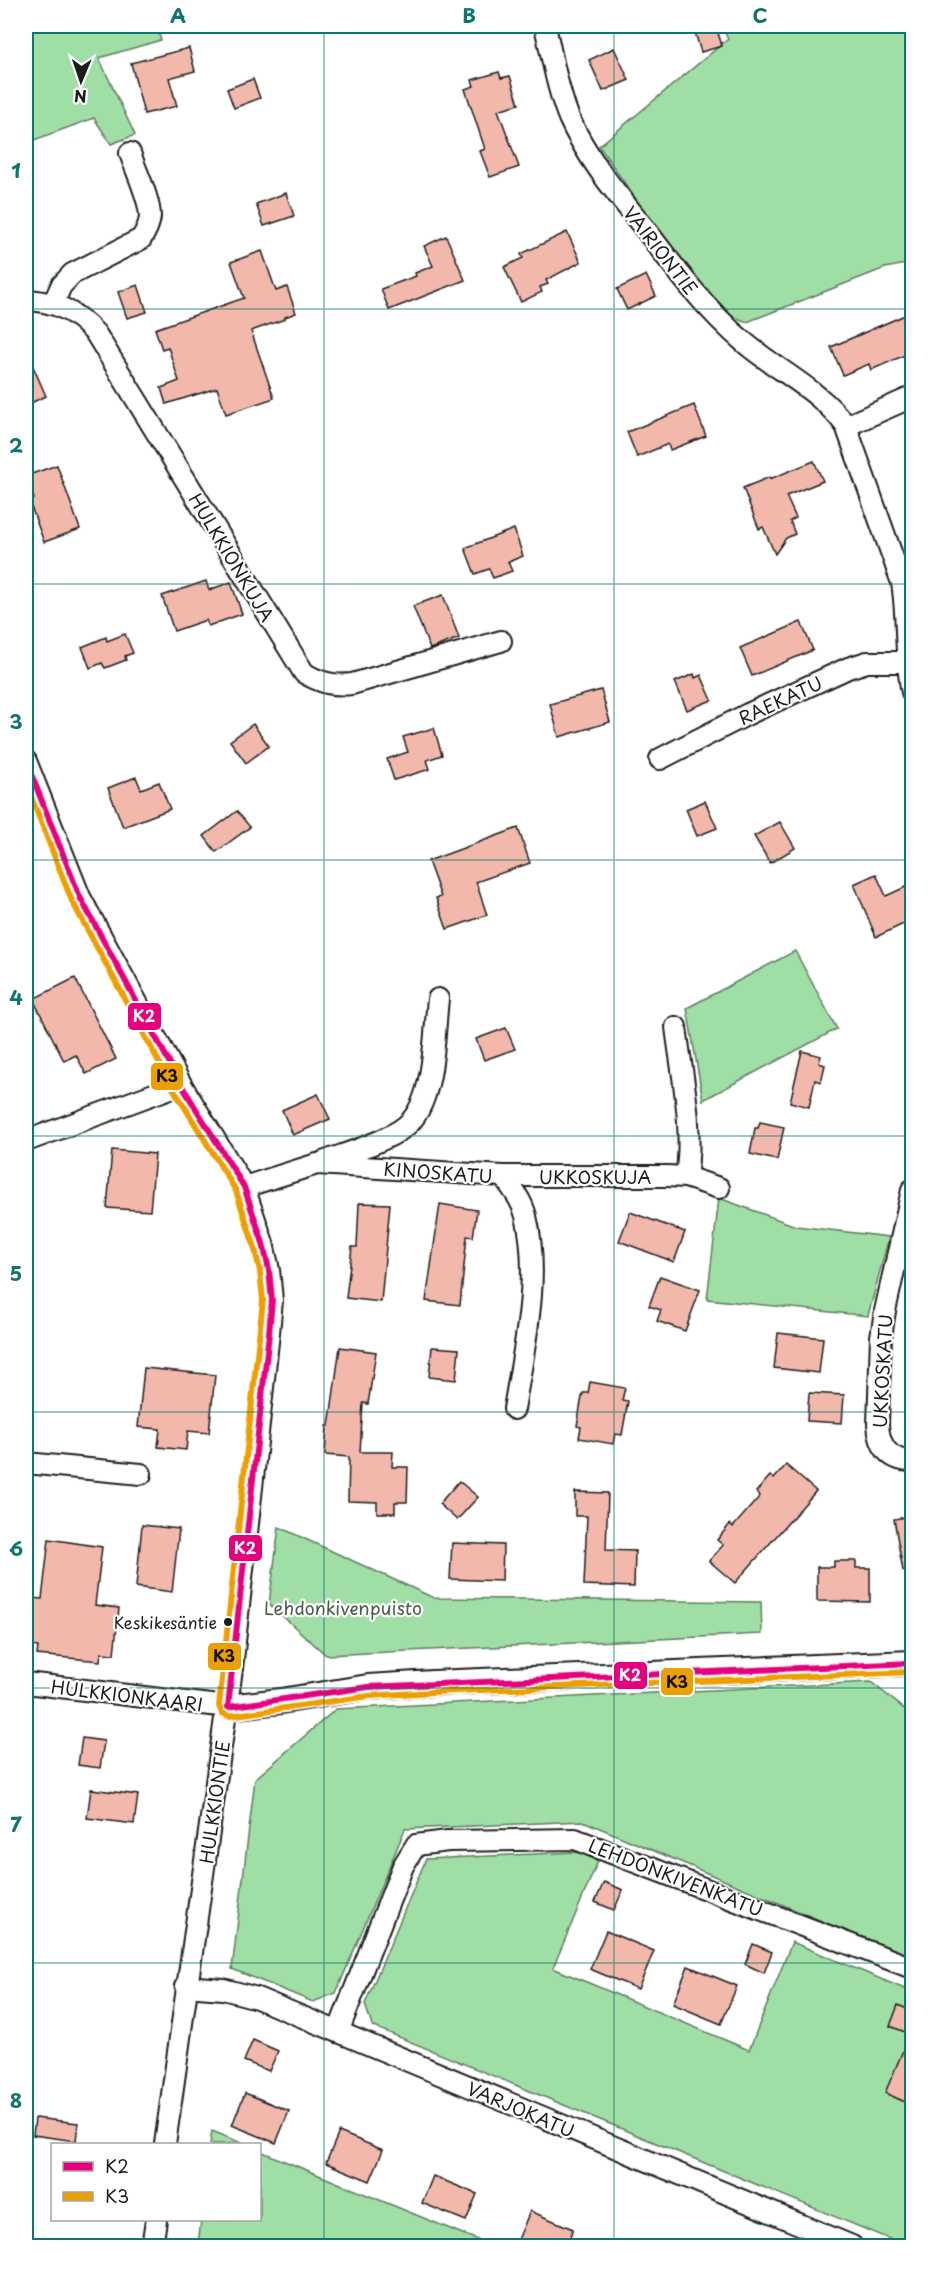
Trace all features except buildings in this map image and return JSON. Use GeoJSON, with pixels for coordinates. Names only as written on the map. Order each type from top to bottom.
{"type":"FeatureCollection","features":[{"type":"Feature","properties":{"kind":"street","name":"VAIRIONTIE"},"geometry":{"type":"LineString","coordinates":[[545,26],[568,116],[595,165],[705,305],[745,344],[818,396],[836,412],[846,426]]}},
{"type":"Feature","properties":{"kind":"street"},"geometry":{"type":"LineString","coordinates":[[53,304],[61,286],[72,274],[135,243],[141,239],[147,229],[150,218],[148,206],[130,153]]}},
{"type":"Feature","properties":{"kind":"street","name":"HULKKIONKUJA"},"geometry":{"type":"LineString","coordinates":[[26,300],[53,304],[69,310],[96,334],[304,673],[319,682],[335,686],[352,684],[501,641]]}},
{"type":"Feature","properties":{"kind":"street"},"geometry":{"type":"LineString","coordinates":[[912,397],[846,426],[902,583],[906,608],[907,662],[912,692]]}},
{"type":"Feature","properties":{"kind":"street","name":"RAEKATU"},"geometry":{"type":"LineString","coordinates":[[660,759],[748,714],[848,668],[867,662],[907,662]]}},
{"type":"Feature","properties":{"kind":"street","name":"HULKKIONTIE"},"geometry":{"type":"LineString","coordinates":[[26,760],[80,897],[181,1084],[244,1187],[263,1243],[269,1270],[272,1300],[228,1707],[186,1986],[165,2143]]}},
{"type":"Feature","properties":{"kind":"street"},"geometry":{"type":"LineString","coordinates":[[317,1164],[391,1135],[411,1122],[423,1101],[430,1075],[438,999]]}},
{"type":"Feature","properties":{"kind":"street"},"geometry":{"type":"LineString","coordinates":[[676,1027],[689,1124],[686,1177]]}},
{"type":"Feature","properties":{"kind":"street"},"geometry":{"type":"LineString","coordinates":[[26,1141],[181,1084]]}},
{"type":"Feature","properties":{"kind":"street","name":"KINOSKATU"},"geometry":{"type":"LineString","coordinates":[[244,1187],[317,1164],[503,1176],[517,1194],[526,1215],[530,1243],[529,1319],[514,1409]]}},
{"type":"Feature","properties":{"kind":"street","name":"UKKOSKUJA"},"geometry":{"type":"LineString","coordinates":[[503,1176],[686,1177],[719,1188]]}},
{"type":"Feature","properties":{"kind":"street","name":"UKKOSKATU"},"geometry":{"type":"LineString","coordinates":[[912,1190],[881,1337],[878,1424],[882,1447],[891,1456],[904,1461],[912,1461]]}},
{"type":"Feature","properties":{"kind":"street"},"geometry":{"type":"LineString","coordinates":[[26,1462],[141,1474]]}},
{"type":"Feature","properties":{"kind":"street"},"geometry":{"type":"LineString","coordinates":[[228,1707],[368,1687],[498,1679],[912,1663]]}},
{"type":"Feature","properties":{"kind":"street","name":"HULKKIONKAARI"},"geometry":{"type":"LineString","coordinates":[[26,1683],[228,1707]]}},
{"type":"Feature","properties":{"kind":"street","name":"LEHDONKIVENKATU"},"geometry":{"type":"LineString","coordinates":[[338,2032],[403,1866],[416,1845],[448,1841],[575,1839],[912,1968]]}},
{"type":"Feature","properties":{"kind":"street","name":"VARJOKATU"},"geometry":{"type":"LineString","coordinates":[[186,1986],[223,1989],[257,1998],[852,2247]]}},
{"type":"Feature","properties":{"kind":"street"},"geometry":{"type":"LineString","coordinates":[[152,2247],[156,2221]]}},
{"type":"Feature","properties":{"kind":"green space"},"geometry":{"type":"Polygon","coordinates":[[[26,26],[156,26],[161,40],[99,58],[135,135],[111,144],[94,118],[26,143],[26,26]]]}},
{"type":"Feature","properties":{"kind":"green space"},"geometry":{"type":"Polygon","coordinates":[[[721,26],[912,26],[912,263],[885,268],[747,322],[725,313],[681,264],[599,146],[728,39],[721,26]]]}},
{"type":"Feature","properties":{"kind":"green space"},"geometry":{"type":"Polygon","coordinates":[[[795,951],[837,1029],[703,1100],[687,1008],[795,951]]]}},
{"type":"Feature","properties":{"kind":"green space"},"geometry":{"type":"Polygon","coordinates":[[[719,1198],[796,1226],[889,1237],[868,1316],[707,1299],[719,1198]]]}},
{"type":"Feature","properties":{"kind":"green space","name":"Lehdonkivenpuisto"},"geometry":{"type":"Polygon","coordinates":[[[279,1527],[434,1598],[761,1602],[762,1634],[326,1655],[269,1604],[279,1527]]]}},
{"type":"Feature","properties":{"kind":"green space"},"geometry":{"type":"Polygon","coordinates":[[[871,1682],[908,1712],[912,1742],[912,1959],[583,1821],[405,1829],[336,1993],[313,2002],[232,1969],[255,1779],[336,1709],[871,1682]]]}},
{"type":"Feature","properties":{"kind":"green space"},"geometry":{"type":"Polygon","coordinates":[[[577,1852],[598,1861],[553,1968],[749,2050],[792,1942],[912,1992],[912,2246],[906,2246],[372,2026],[365,2004],[426,1859],[577,1852]]]}},
{"type":"Feature","properties":{"kind":"green space"},"geometry":{"type":"Polygon","coordinates":[[[212,2131],[242,2143],[210,2143],[212,2131]]]}},
{"type":"Feature","properties":{"kind":"green space"},"geometry":{"type":"Polygon","coordinates":[[[261,2151],[492,2246],[200,2246],[198,2244],[201,2221],[261,2221],[261,2151]]]}},
{"type":"Feature","properties":{"kind":"transit line","name":"K2"},"geometry":{"type":"LineString","coordinates":[[26,761],[80,897],[181,1084],[244,1187],[263,1243],[269,1270],[272,1300],[269,1333],[228,1707],[368,1687],[912,1663]]}},
{"type":"Feature","properties":{"kind":"transit line","name":"K3"},"geometry":{"type":"LineString","coordinates":[[26,784],[72,901],[173,1088],[236,1191],[260,1271],[263,1300],[219,1706],[222,1713],[229,1716],[369,1696],[433,1692],[912,1672]]}},
{"type":"Feature","properties":{"kind":"place","name":"Keskikesäntie"},"geometry":{"type":"Point","coordinates":[228,1622]}}]}
